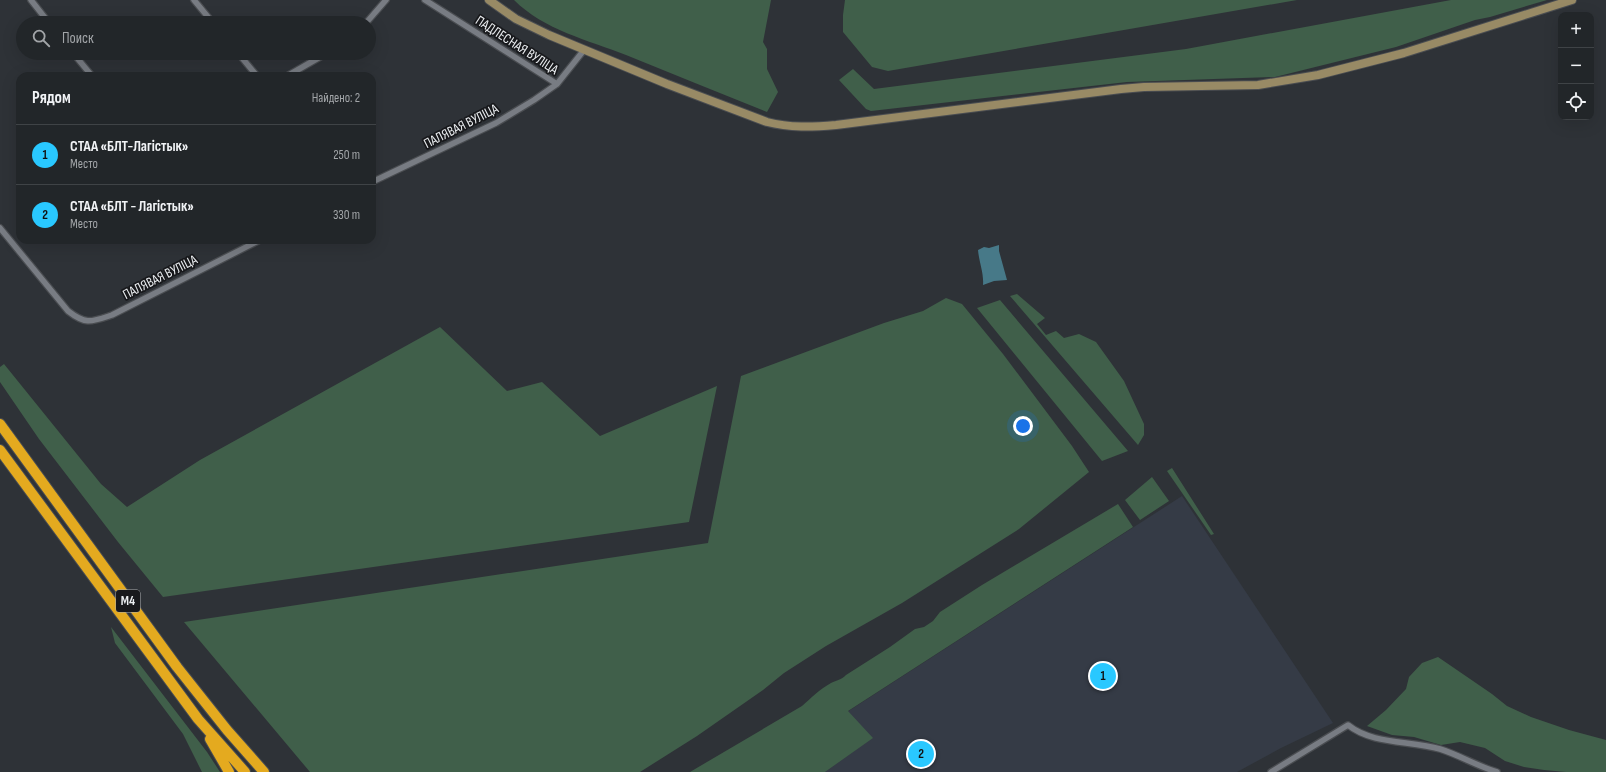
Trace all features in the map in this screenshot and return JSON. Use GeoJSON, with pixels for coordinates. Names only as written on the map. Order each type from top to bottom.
{"type":"FeatureCollection","features":[{"type":"Feature","properties":{"kind":"highway","name":"М4"},"geometry":{"type":"LineString","coordinates":[[0,424],[177,668],[227,730],[264,772]]}},
{"type":"Feature","properties":{"kind":"highway","name":"М4"},"geometry":{"type":"LineString","coordinates":[[0,450],[198,718],[245,772]]}},
{"type":"Feature","properties":{"kind":"highway"},"geometry":{"type":"LineString","coordinates":[[198,718],[229,772]]}},
{"type":"Feature","properties":{"kind":"street"},"geometry":{"type":"LineString","coordinates":[[31,0],[44,16]]}},
{"type":"Feature","properties":{"kind":"street"},"geometry":{"type":"LineString","coordinates":[[194,0],[207,16]]}},
{"type":"Feature","properties":{"kind":"street"},"geometry":{"type":"LineString","coordinates":[[372,16],[386,0]]}},
{"type":"Feature","properties":{"kind":"street","name":"ПАДЛЕСНАЯ ВУЛІЦА"},"geometry":{"type":"LineString","coordinates":[[425,0],[556,84]]}},
{"type":"Feature","properties":{"kind":"street"},"geometry":{"type":"LineString","coordinates":[[489,0],[532,28],[767,122],[789,127],[816,126],[1121,89],[1144,87],[1258,85],[1318,75],[1375,61],[1572,0]]}},
{"type":"Feature","properties":{"kind":"street","name":"ПАЛЯВАЯ ВУЛІЦА"},"geometry":{"type":"LineString","coordinates":[[376,180],[496,123],[556,84],[584,50]]}},
{"type":"Feature","properties":{"kind":"street"},"geometry":{"type":"LineString","coordinates":[[79,60],[89,72]]}},
{"type":"Feature","properties":{"kind":"street"},"geometry":{"type":"LineString","coordinates":[[244,60],[254,72]]}},
{"type":"Feature","properties":{"kind":"street"},"geometry":{"type":"LineString","coordinates":[[294,72],[315,60]]}},
{"type":"Feature","properties":{"kind":"street","name":"ПАЛЯВАЯ ВУЛІЦА"},"geometry":{"type":"LineString","coordinates":[[0,228],[68,311],[79,320],[92,322],[112,315],[252,244]]}},
{"type":"Feature","properties":{"kind":"street"},"geometry":{"type":"LineString","coordinates":[[1271,772],[1348,725],[1354,730],[1369,736],[1439,749],[1497,772]]}},
{"type":"Feature","properties":{"kind":"shaded area"},"geometry":{"type":"Polygon","coordinates":[[[1182,496],[1333,723],[1281,748],[1237,772],[825,772],[872,738],[847,712],[1182,496]]]}},
{"type":"Feature","properties":{"kind":"green space"},"geometry":{"type":"Polygon","coordinates":[[[514,0],[771,0],[763,42],[767,49],[767,69],[778,92],[767,112],[553,27],[526,10],[514,0]]]}},
{"type":"Feature","properties":{"kind":"green space"},"geometry":{"type":"Polygon","coordinates":[[[845,0],[1297,0],[888,71],[872,67],[843,32],[845,0]]]}},
{"type":"Feature","properties":{"kind":"green space"},"geometry":{"type":"Polygon","coordinates":[[[1451,0],[1547,0],[1475,20],[1396,47],[1275,77],[1127,82],[871,111],[866,109],[839,80],[853,69],[874,89],[1186,49],[1451,0]]]}},
{"type":"Feature","properties":{"kind":"green space"},"geometry":{"type":"Polygon","coordinates":[[[1017,294],[1045,318],[1037,324],[1046,335],[1056,331],[1064,338],[1079,334],[1096,342],[1124,381],[1144,424],[1144,435],[1138,445],[1010,296],[1017,294]]]}},
{"type":"Feature","properties":{"kind":"green space"},"geometry":{"type":"Polygon","coordinates":[[[946,298],[962,304],[1003,354],[1072,446],[1089,472],[1019,529],[902,603],[826,646],[784,673],[763,690],[697,736],[640,772],[310,772],[184,622],[708,543],[741,376],[884,323],[923,311],[946,298]]]}},
{"type":"Feature","properties":{"kind":"green space"},"geometry":{"type":"Polygon","coordinates":[[[1000,300],[1128,451],[1102,461],[977,308],[1000,300]]]}},
{"type":"Feature","properties":{"kind":"green space"},"geometry":{"type":"Polygon","coordinates":[[[440,327],[507,391],[542,382],[600,436],[717,386],[689,522],[163,597],[118,542],[39,439],[0,382],[0,367],[4,364],[101,484],[127,507],[200,460],[440,327]]]}},
{"type":"Feature","properties":{"kind":"green space"},"geometry":{"type":"Polygon","coordinates":[[[1172,468],[1214,534],[1211,535],[1167,471],[1172,468]]]}},
{"type":"Feature","properties":{"kind":"green space"},"geometry":{"type":"Polygon","coordinates":[[[1152,477],[1169,501],[1140,520],[1125,500],[1152,477]]]}},
{"type":"Feature","properties":{"kind":"green space"},"geometry":{"type":"Polygon","coordinates":[[[1118,504],[1133,527],[848,711],[873,738],[825,772],[690,772],[802,706],[827,685],[842,678],[915,629],[924,627],[933,621],[940,612],[982,585],[1118,504]]]}},
{"type":"Feature","properties":{"kind":"green space"},"geometry":{"type":"Polygon","coordinates":[[[111,627],[207,752],[220,772],[202,772],[183,734],[115,643],[111,627]]]}},
{"type":"Feature","properties":{"kind":"green space"},"geometry":{"type":"Polygon","coordinates":[[[1438,657],[1507,706],[1531,717],[1569,730],[1606,740],[1606,772],[1566,772],[1524,767],[1505,761],[1485,748],[1460,742],[1441,745],[1414,737],[1392,735],[1367,726],[1386,710],[1406,689],[1409,677],[1422,663],[1438,657]]]}},
{"type":"Feature","properties":{"kind":"water"},"geometry":{"type":"Polygon","coordinates":[[[999,245],[999,251],[1007,280],[994,281],[983,285],[983,276],[978,250],[984,247],[989,248],[999,245]]]}},
{"type":"Feature","properties":{"kind":"place","name":"СТАА «БЛТ-Лагістык»"},"geometry":{"type":"Point","coordinates":[1103,676]}},
{"type":"Feature","properties":{"kind":"place","name":"СТАА «БЛТ - Лагістык»"},"geometry":{"type":"Point","coordinates":[921,754]}}]}
